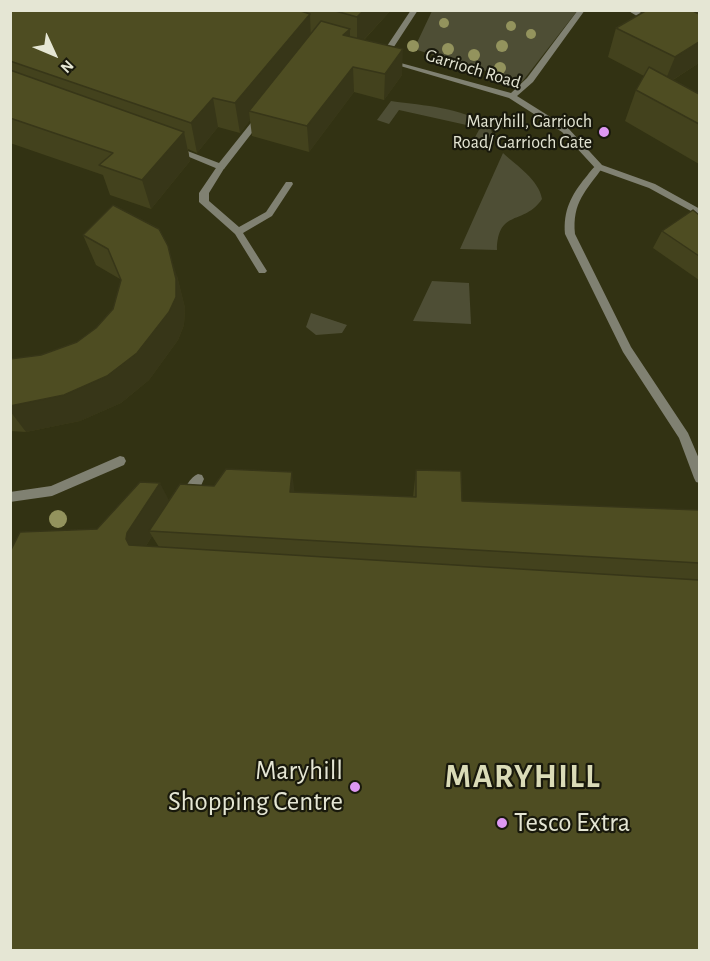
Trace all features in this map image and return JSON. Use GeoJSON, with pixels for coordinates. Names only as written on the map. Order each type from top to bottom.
{"type":"FeatureCollection","features":[{"type":"Feature","properties":{"kind":"street"},"geometry":{"type":"LineString","coordinates":[[383,59],[415,10]]}},
{"type":"Feature","properties":{"kind":"street"},"geometry":{"type":"LineString","coordinates":[[512,96],[530,80],[582,10]]}},
{"type":"Feature","properties":{"kind":"street"},"geometry":{"type":"LineString","coordinates":[[630,10],[660,26]]}},
{"type":"Feature","properties":{"kind":"street","name":"Garrioch Road"},"geometry":{"type":"LineString","coordinates":[[372,56],[512,96],[565,130],[599,167],[652,186],[699,213]]}},
{"type":"Feature","properties":{"kind":"street"},"geometry":{"type":"LineString","coordinates":[[262,271],[238,232],[204,202],[204,193],[221,167],[270,104]]}},
{"type":"Feature","properties":{"kind":"street"},"geometry":{"type":"LineString","coordinates":[[169,147],[221,167]]}},
{"type":"Feature","properties":{"kind":"street"},"geometry":{"type":"LineString","coordinates":[[599,167],[573,200],[568,221],[570,234],[627,349],[684,436],[699,478]]}},
{"type":"Feature","properties":{"kind":"street"},"geometry":{"type":"LineString","coordinates":[[238,232],[269,214],[290,184]]}},
{"type":"Feature","properties":{"kind":"street"},"geometry":{"type":"LineString","coordinates":[[10,497],[52,491],[120,461]]}},
{"type":"Feature","properties":{"kind":"street"},"geometry":{"type":"LineString","coordinates":[[181,506],[198,479]]}},
{"type":"Feature","properties":{"kind":"green space"},"geometry":{"type":"Polygon","coordinates":[[[432,10],[577,11],[522,82],[414,49],[432,10]]]}},
{"type":"Feature","properties":{"kind":"green space"},"geometry":{"type":"Polygon","coordinates":[[[391,101],[442,108],[466,115],[490,126],[493,136],[489,145],[473,141],[480,128],[399,110],[389,124],[377,120],[391,101]]]}},
{"type":"Feature","properties":{"kind":"green space"},"geometry":{"type":"Polygon","coordinates":[[[503,153],[532,180],[542,199],[535,207],[502,228],[498,237],[497,250],[460,249],[503,153]]]}},
{"type":"Feature","properties":{"kind":"green space"},"geometry":{"type":"Polygon","coordinates":[[[432,281],[469,283],[471,324],[413,321],[432,281]]]}},
{"type":"Feature","properties":{"kind":"green space"},"geometry":{"type":"Polygon","coordinates":[[[311,313],[347,325],[342,333],[316,335],[306,327],[311,313]]]}},
{"type":"Feature","properties":{"kind":"building"},"geometry":{"type":"Polygon","coordinates":[[[10,10],[298,10],[310,14],[235,103],[213,98],[191,123],[10,61],[10,10]]]}},
{"type":"Feature","properties":{"kind":"building"},"geometry":{"type":"Polygon","coordinates":[[[332,10],[364,10],[357,17],[332,10]]]}},
{"type":"Feature","properties":{"kind":"building"},"geometry":{"type":"Polygon","coordinates":[[[647,10],[691,10],[699,14],[699,42],[675,57],[616,28],[647,10]]]}},
{"type":"Feature","properties":{"kind":"building"},"geometry":{"type":"Polygon","coordinates":[[[321,21],[350,29],[343,35],[403,49],[385,74],[353,67],[307,126],[249,111],[321,21]]]}},
{"type":"Feature","properties":{"kind":"building"},"geometry":{"type":"Polygon","coordinates":[[[649,67],[699,94],[699,124],[636,90],[649,67]]]}},
{"type":"Feature","properties":{"kind":"building"},"geometry":{"type":"Polygon","coordinates":[[[10,70],[184,132],[142,180],[99,165],[113,153],[10,118],[10,70]]]}},
{"type":"Feature","properties":{"kind":"building"},"geometry":{"type":"Polygon","coordinates":[[[113,205],[159,229],[168,246],[176,279],[176,297],[169,312],[137,353],[107,376],[64,395],[10,406],[10,359],[41,355],[77,342],[96,328],[113,309],[121,280],[108,249],[83,235],[113,205]]]}},
{"type":"Feature","properties":{"kind":"building"},"geometry":{"type":"Polygon","coordinates":[[[693,210],[699,215],[699,256],[662,231],[693,210]]]}},
{"type":"Feature","properties":{"kind":"building"},"geometry":{"type":"Polygon","coordinates":[[[226,469],[292,472],[290,492],[416,497],[416,470],[461,471],[462,501],[699,510],[699,563],[149,531],[180,484],[214,486],[226,469]]]}},
{"type":"Feature","properties":{"kind":"building","name":"Maryhill Shopping Centre"},"geometry":{"type":"Polygon","coordinates":[[[140,482],[160,483],[127,533],[126,539],[129,545],[699,580],[699,951],[10,951],[10,552],[20,532],[97,529],[140,482]]]}},
{"type":"Feature","properties":{"kind":"place","name":"Maryhill, Garrioch Road/ Garrioch Gate"},"geometry":{"type":"Point","coordinates":[604,132]}},
{"type":"Feature","properties":{"kind":"place","name":"Maryhill Shopping Centre"},"geometry":{"type":"Point","coordinates":[355,787]}},
{"type":"Feature","properties":{"kind":"place","name":"Tesco Extra"},"geometry":{"type":"Point","coordinates":[502,823]}},
{"type":"Feature","properties":{"kind":"district","name":"MARYHILL"},"geometry":{"type":"Point","coordinates":[523,777]}}]}
